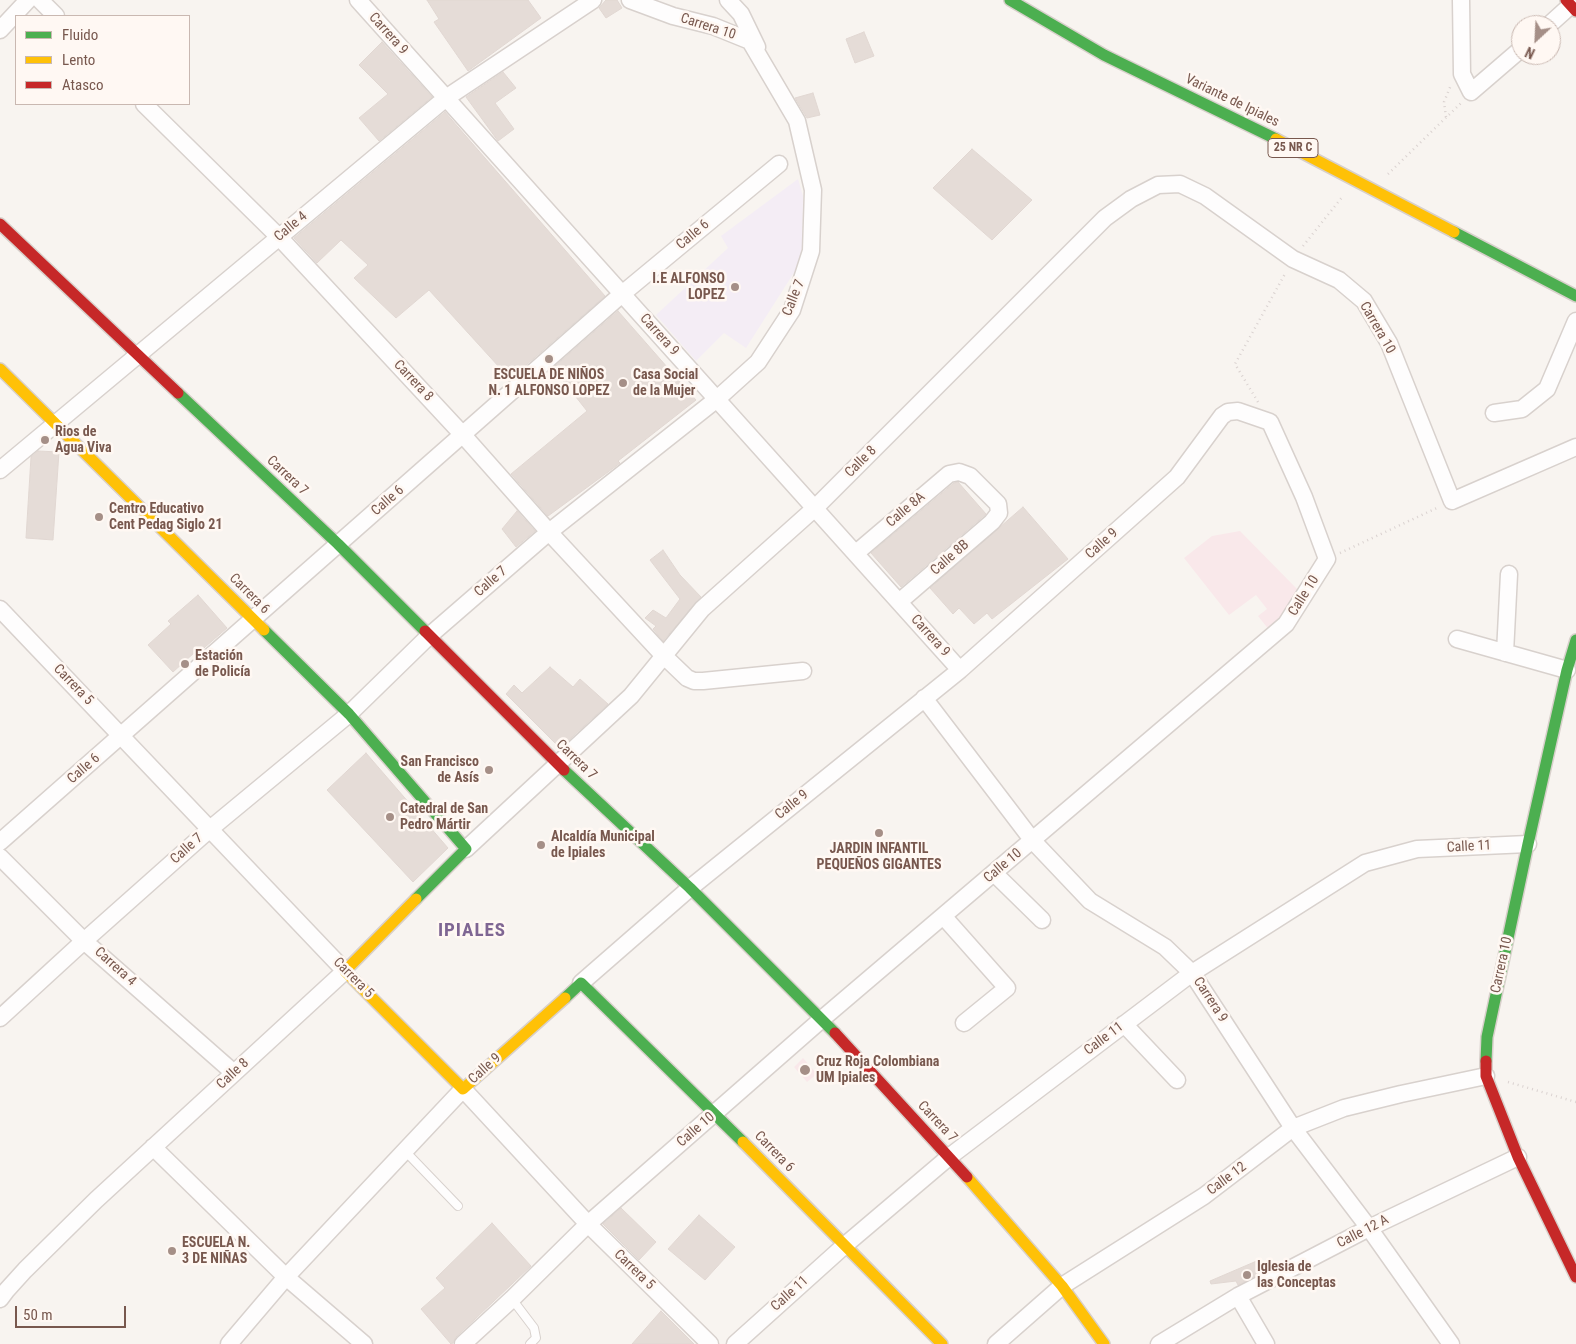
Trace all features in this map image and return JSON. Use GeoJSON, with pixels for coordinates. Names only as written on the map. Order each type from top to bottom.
{"type":"FeatureCollection","features":[{"type":"Feature","properties":{"kind":"main road","name":"Variante de Ipiales"},"geometry":{"type":"LineString","coordinates":[[1010,0],[1104,55],[1356,180],[1576,296]]}},
{"type":"Feature","properties":{"kind":"main road","name":"Carrera 7"},"geometry":{"type":"LineString","coordinates":[[0,224],[338,544],[558,764],[690,888],[822,1020],[949,1157],[1062,1286],[1104,1344]]}},
{"type":"Feature","properties":{"kind":"main road","name":"Carrera 6"},"geometry":{"type":"LineString","coordinates":[[0,370],[349,714],[466,849]]}},
{"type":"Feature","properties":{"kind":"main road","name":"Carrera 10"},"geometry":{"type":"LineString","coordinates":[[1576,640],[1567,670],[1487,1037],[1486,1076],[1518,1157],[1576,1277]]}},
{"type":"Feature","properties":{"kind":"main road","name":"Calle 8"},"geometry":{"type":"LineString","coordinates":[[345,971],[466,849]]}},
{"type":"Feature","properties":{"kind":"main road","name":"Carrera 5"},"geometry":{"type":"LineString","coordinates":[[345,971],[463,1089]]}},
{"type":"Feature","properties":{"kind":"main road","name":"Carrera 6"},"geometry":{"type":"LineString","coordinates":[[581,983],[715,1113],[942,1344]]}},
{"type":"Feature","properties":{"kind":"main road","name":"Calle 9"},"geometry":{"type":"LineString","coordinates":[[463,1089],[581,983]]}},
{"type":"Feature","properties":{"kind":"street"},"geometry":{"type":"LineString","coordinates":[[0,30],[28,0]]}},
{"type":"Feature","properties":{"kind":"street"},"geometry":{"type":"LineString","coordinates":[[40,0],[55,15]]}},
{"type":"Feature","properties":{"kind":"street","name":"Carrera 9"},"geometry":{"type":"LineString","coordinates":[[358,0],[960,670]]}},
{"type":"Feature","properties":{"kind":"street","name":"Calle 4"},"geometry":{"type":"LineString","coordinates":[[0,470],[446,98],[594,0]]}},
{"type":"Feature","properties":{"kind":"street","name":"Carrera 10"},"geometry":{"type":"LineString","coordinates":[[630,0],[673,16],[713,26],[750,41],[769,74]]}},
{"type":"Feature","properties":{"kind":"street"},"geometry":{"type":"LineString","coordinates":[[728,0],[741,14],[769,74]]}},
{"type":"Feature","properties":{"kind":"street"},"geometry":{"type":"LineString","coordinates":[[1461,0],[1462,74],[1472,92],[1511,58]]}},
{"type":"Feature","properties":{"kind":"street"},"geometry":{"type":"LineString","coordinates":[[1560,15],[1572,5]]}},
{"type":"Feature","properties":{"kind":"street","name":"Calle 7"},"geometry":{"type":"LineString","coordinates":[[0,1018],[84,940],[210,829],[349,714],[429,636],[549,532],[717,399],[758,362],[792,310],[811,251],[813,190],[797,121],[769,74]]}},
{"type":"Feature","properties":{"kind":"street","name":"Carrera 8"},"geometry":{"type":"LineString","coordinates":[[145,105],[278,237],[463,435],[549,532],[688,678],[703,682],[803,671]]}},
{"type":"Feature","properties":{"kind":"street","name":"Calle 6"},"geometry":{"type":"LineString","coordinates":[[0,842],[622,294],[779,164]]}},
{"type":"Feature","properties":{"kind":"street","name":"Carrera 10"},"geometry":{"type":"LineString","coordinates":[[1180,184],[1204,196],[1293,259],[1339,280],[1364,301],[1389,343],[1452,501]]}},
{"type":"Feature","properties":{"kind":"street","name":"Calle 8"},"geometry":{"type":"LineString","coordinates":[[466,849],[669,660],[702,609],[815,508],[1105,218],[1131,199],[1158,185],[1180,184]]}},
{"type":"Feature","properties":{"kind":"street"},"geometry":{"type":"LineString","coordinates":[[1494,413],[1522,409],[1546,388],[1576,321]]}},
{"type":"Feature","properties":{"kind":"street","name":"Calle 9"},"geometry":{"type":"LineString","coordinates":[[581,983],[690,888],[960,670],[1177,477],[1222,416],[1228,412],[1238,411],[1270,422]]}},
{"type":"Feature","properties":{"kind":"street"},"geometry":{"type":"LineString","coordinates":[[1270,422],[1304,497],[1328,559]]}},
{"type":"Feature","properties":{"kind":"street"},"geometry":{"type":"LineString","coordinates":[[1452,501],[1576,447]]}},
{"type":"Feature","properties":{"kind":"street","name":"Calle 8A"},"geometry":{"type":"LineString","coordinates":[[856,553],[949,474],[959,472],[970,476],[998,504],[999,513]]}},
{"type":"Feature","properties":{"kind":"street","name":"Calle 8B"},"geometry":{"type":"LineString","coordinates":[[899,602],[992,522],[999,513]]}},
{"type":"Feature","properties":{"kind":"street","name":"Calle 10"},"geometry":{"type":"LineString","coordinates":[[462,1344],[512,1299],[588,1224],[715,1113],[1286,624],[1328,559]]}},
{"type":"Feature","properties":{"kind":"street"},"geometry":{"type":"LineString","coordinates":[[1505,652],[1509,574]]}},
{"type":"Feature","properties":{"kind":"street","name":"Carrera 5"},"geometry":{"type":"LineString","coordinates":[[2,615],[121,736],[345,971]]}},
{"type":"Feature","properties":{"kind":"street"},"geometry":{"type":"LineString","coordinates":[[1457,639],[1567,670]]}},
{"type":"Feature","properties":{"kind":"street","name":"Carrera 9"},"geometry":{"type":"LineString","coordinates":[[924,698],[1033,841],[1090,902],[1165,947],[1192,973],[1293,1128],[1369,1228],[1451,1344]]}},
{"type":"Feature","properties":{"kind":"street","name":"Calle 11"},"geometry":{"type":"LineString","coordinates":[[735,1344],[844,1246],[949,1157],[1192,973],[1365,863],[1417,849],[1528,844]]}},
{"type":"Feature","properties":{"kind":"street","name":"Carrera 4"},"geometry":{"type":"LineString","coordinates":[[0,857],[84,940],[234,1073]]}},
{"type":"Feature","properties":{"kind":"street"},"geometry":{"type":"LineString","coordinates":[[995,874],[1042,920]]}},
{"type":"Feature","properties":{"kind":"street"},"geometry":{"type":"LineString","coordinates":[[944,917],[1007,988],[964,1023]]}},
{"type":"Feature","properties":{"kind":"street","name":"Calle 8"},"geometry":{"type":"LineString","coordinates":[[0,1300],[24,1270],[153,1147],[345,971]]}},
{"type":"Feature","properties":{"kind":"street"},"geometry":{"type":"LineString","coordinates":[[1124,1024],[1177,1080]]}},
{"type":"Feature","properties":{"kind":"street","name":"Calle 12"},"geometry":{"type":"LineString","coordinates":[[996,1344],[1062,1286],[1204,1196],[1293,1128],[1344,1108],[1486,1076]]}},
{"type":"Feature","properties":{"kind":"street","name":"Calle 9"},"geometry":{"type":"LineString","coordinates":[[229,1344],[286,1277],[463,1089]]}},
{"type":"Feature","properties":{"kind":"street","name":"Carrera 5"},"geometry":{"type":"LineString","coordinates":[[463,1089],[588,1224],[710,1344]]}},
{"type":"Feature","properties":{"kind":"street"},"geometry":{"type":"LineString","coordinates":[[153,1147],[286,1277],[364,1344]]}},
{"type":"Feature","properties":{"kind":"street","name":"Calle 12 A"},"geometry":{"type":"LineString","coordinates":[[1159,1344],[1238,1296],[1369,1228],[1518,1157]]}},
{"type":"Feature","properties":{"kind":"street"},"geometry":{"type":"LineString","coordinates":[[1238,1296],[1266,1344]]}},
{"type":"Feature","properties":{"kind":"lane"},"geometry":{"type":"LineString","coordinates":[[405,1151],[458,1206]]}},
{"type":"Feature","properties":{"kind":"lane"},"geometry":{"type":"LineString","coordinates":[[512,1299],[534,1328],[536,1338],[530,1344]]}},
{"type":"Feature","properties":{"kind":"path"},"geometry":{"type":"LineString","coordinates":[[1372,189],[1472,92]]}},
{"type":"Feature","properties":{"kind":"path"},"geometry":{"type":"LineString","coordinates":[[1270,422],[1235,364],[1293,259],[1356,180]]}},
{"type":"Feature","properties":{"kind":"path"},"geometry":{"type":"LineString","coordinates":[[1328,559],[1452,501]]}},
{"type":"Feature","properties":{"kind":"path"},"geometry":{"type":"LineString","coordinates":[[1486,1076],[1576,1102]]}},
{"type":"Feature","properties":{"kind":"shaded area","name":"I.E ALFONSO LOPEZ"},"geometry":{"type":"Polygon","coordinates":[[[798,179],[803,196],[802,260],[746,348],[724,333],[696,361],[656,315],[728,248],[721,236],[798,179]]]}},
{"type":"Feature","properties":{"kind":"shaded area"},"geometry":{"type":"Polygon","coordinates":[[[1240,531],[1298,590],[1298,597],[1270,631],[1258,616],[1267,609],[1256,595],[1229,615],[1184,558],[1212,536],[1240,531]]]}},
{"type":"Feature","properties":{"kind":"shaded area"},"geometry":{"type":"Polygon","coordinates":[[[803,1058],[817,1074],[807,1082],[794,1067],[803,1058]]]}},
{"type":"Feature","properties":{"kind":"building"},"geometry":{"type":"Polygon","coordinates":[[[427,0],[528,0],[541,18],[468,71],[434,22],[439,19],[427,0]]]}},
{"type":"Feature","properties":{"kind":"building"},"geometry":{"type":"Polygon","coordinates":[[[606,0],[617,0],[622,8],[606,18],[599,8],[606,0]]]}},
{"type":"Feature","properties":{"kind":"building"},"geometry":{"type":"Polygon","coordinates":[[[864,32],[874,56],[855,63],[846,39],[864,32]]]}},
{"type":"Feature","properties":{"kind":"building"},"geometry":{"type":"Polygon","coordinates":[[[382,42],[432,97],[379,141],[359,118],[388,94],[359,65],[382,42]]]}},
{"type":"Feature","properties":{"kind":"building"},"geometry":{"type":"Polygon","coordinates":[[[503,72],[516,88],[495,103],[514,129],[498,141],[466,97],[503,72]]]}},
{"type":"Feature","properties":{"kind":"building"},"geometry":{"type":"Polygon","coordinates":[[[813,93],[820,115],[807,118],[795,98],[813,93]]]}},
{"type":"Feature","properties":{"kind":"building"},"geometry":{"type":"Polygon","coordinates":[[[445,112],[605,296],[510,379],[429,290],[396,318],[354,278],[368,265],[341,240],[317,263],[294,238],[445,112]]]}},
{"type":"Feature","properties":{"kind":"building"},"geometry":{"type":"Polygon","coordinates":[[[972,149],[1032,200],[992,240],[933,188],[972,149]]]}},
{"type":"Feature","properties":{"kind":"building","name":"Casa Social de la Mujer"},"geometry":{"type":"Polygon","coordinates":[[[618,311],[696,400],[618,461],[620,463],[548,516],[511,474],[587,411],[553,368],[618,311]]]}},
{"type":"Feature","properties":{"kind":"building"},"geometry":{"type":"Polygon","coordinates":[[[38,451],[59,452],[53,540],[26,538],[31,457],[38,451]]]}},
{"type":"Feature","properties":{"kind":"building"},"geometry":{"type":"Polygon","coordinates":[[[958,482],[986,514],[901,587],[871,553],[954,483],[958,482]]]}},
{"type":"Feature","properties":{"kind":"building"},"geometry":{"type":"Polygon","coordinates":[[[1023,507],[1068,559],[992,619],[987,613],[974,624],[959,608],[953,614],[930,588],[1023,507]]]}},
{"type":"Feature","properties":{"kind":"building"},"geometry":{"type":"Polygon","coordinates":[[[517,511],[535,531],[516,547],[502,529],[517,511]]]}},
{"type":"Feature","properties":{"kind":"building"},"geometry":{"type":"Polygon","coordinates":[[[663,550],[680,575],[701,597],[663,641],[653,629],[656,626],[645,618],[653,610],[666,618],[680,599],[650,560],[663,550]]]}},
{"type":"Feature","properties":{"kind":"building"},"geometry":{"type":"Polygon","coordinates":[[[198,595],[227,628],[197,654],[195,652],[173,672],[148,645],[171,624],[168,621],[198,595]]]}},
{"type":"Feature","properties":{"kind":"building"},"geometry":{"type":"Polygon","coordinates":[[[550,667],[573,687],[580,679],[608,704],[560,748],[506,694],[514,685],[522,693],[550,667]]]}},
{"type":"Feature","properties":{"kind":"building","name":"Catedral de San Pedro Mártir"},"geometry":{"type":"Polygon","coordinates":[[[366,753],[448,848],[413,882],[327,790],[366,753]]]}},
{"type":"Feature","properties":{"kind":"building"},"geometry":{"type":"Polygon","coordinates":[[[621,1208],[656,1242],[639,1260],[603,1224],[621,1208]]]}},
{"type":"Feature","properties":{"kind":"building"},"geometry":{"type":"Polygon","coordinates":[[[699,1215],[735,1247],[705,1280],[668,1249],[699,1215]]]}},
{"type":"Feature","properties":{"kind":"building"},"geometry":{"type":"Polygon","coordinates":[[[492,1223],[531,1266],[456,1337],[451,1344],[421,1309],[445,1288],[436,1278],[492,1223]]]}},
{"type":"Feature","properties":{"kind":"building","name":"Iglesia de las Conceptas"},"geometry":{"type":"Polygon","coordinates":[[[1259,1260],[1263,1272],[1238,1285],[1236,1281],[1211,1284],[1210,1281],[1259,1260]]]}},
{"type":"Feature","properties":{"kind":"building"},"geometry":{"type":"Polygon","coordinates":[[[661,1311],[694,1344],[632,1344],[661,1311]]]}},
{"type":"Feature","properties":{"kind":"traffic: fast"},"geometry":{"type":"LineString","coordinates":[[1010,0],[1104,55],[1276,139]]}},
{"type":"Feature","properties":{"kind":"traffic: fast"},"geometry":{"type":"LineString","coordinates":[[1454,232],[1576,296]]}},
{"type":"Feature","properties":{"kind":"traffic: fast"},"geometry":{"type":"LineString","coordinates":[[178,393],[338,544],[425,631]]}},
{"type":"Feature","properties":{"kind":"traffic: fast"},"geometry":{"type":"LineString","coordinates":[[264,630],[349,714],[466,849],[416,899]]}},
{"type":"Feature","properties":{"kind":"traffic: fast"},"geometry":{"type":"LineString","coordinates":[[1486,1061],[1487,1037],[1528,844],[1567,670],[1576,640]]}},
{"type":"Feature","properties":{"kind":"traffic: fast"},"geometry":{"type":"LineString","coordinates":[[564,770],[690,888],[835,1033]]}},
{"type":"Feature","properties":{"kind":"traffic: fast"},"geometry":{"type":"LineString","coordinates":[[565,998],[581,983],[743,1142]]}},
{"type":"Feature","properties":{"kind":"traffic: slow"},"geometry":{"type":"LineString","coordinates":[[1276,139],[1454,232]]}},
{"type":"Feature","properties":{"kind":"traffic: slow"},"geometry":{"type":"LineString","coordinates":[[0,369],[264,630]]}},
{"type":"Feature","properties":{"kind":"traffic: slow"},"geometry":{"type":"LineString","coordinates":[[416,899],[345,971],[463,1089],[565,998]]}},
{"type":"Feature","properties":{"kind":"traffic: slow"},"geometry":{"type":"LineString","coordinates":[[743,1142],[942,1344]]}},
{"type":"Feature","properties":{"kind":"traffic: slow"},"geometry":{"type":"LineString","coordinates":[[967,1177],[1062,1286],[1104,1344]]}},
{"type":"Feature","properties":{"kind":"traffic: jam"},"geometry":{"type":"LineString","coordinates":[[1566,0],[1576,11]]}},
{"type":"Feature","properties":{"kind":"traffic: jam"},"geometry":{"type":"LineString","coordinates":[[0,224],[178,393]]}},
{"type":"Feature","properties":{"kind":"traffic: jam"},"geometry":{"type":"LineString","coordinates":[[425,631],[564,770]]}},
{"type":"Feature","properties":{"kind":"traffic: jam"},"geometry":{"type":"LineString","coordinates":[[835,1033],[967,1177]]}},
{"type":"Feature","properties":{"kind":"traffic: jam"},"geometry":{"type":"LineString","coordinates":[[1486,1061],[1486,1076],[1518,1157],[1576,1277]]}},
{"type":"Feature","properties":{"kind":"place","name":"I.E ALFONSO LOPEZ"},"geometry":{"type":"Point","coordinates":[735,287]}},
{"type":"Feature","properties":{"kind":"place","name":"ESCUELA DE NIÑOS N. 1 ALFONSO LOPEZ"},"geometry":{"type":"Point","coordinates":[549,359]}},
{"type":"Feature","properties":{"kind":"place","name":"Casa Social de la Mujer"},"geometry":{"type":"Point","coordinates":[623,383]}},
{"type":"Feature","properties":{"kind":"place","name":"Rios de Agua Viva"},"geometry":{"type":"Point","coordinates":[45,440]}},
{"type":"Feature","properties":{"kind":"place","name":"Centro Educativo Cent Pedag Siglo 21"},"geometry":{"type":"Point","coordinates":[99,517]}},
{"type":"Feature","properties":{"kind":"place","name":"Estación de Policía"},"geometry":{"type":"Point","coordinates":[185,664]}},
{"type":"Feature","properties":{"kind":"place","name":"San Francisco de Asís"},"geometry":{"type":"Point","coordinates":[489,770]}},
{"type":"Feature","properties":{"kind":"place","name":"Catedral de San Pedro Mártir"},"geometry":{"type":"Point","coordinates":[390,817]}},
{"type":"Feature","properties":{"kind":"place","name":"JARDIN INFANTIL PEQUEÑOS GIGANTES"},"geometry":{"type":"Point","coordinates":[879,833]}},
{"type":"Feature","properties":{"kind":"place","name":"Alcaldía Municipal de Ipiales"},"geometry":{"type":"Point","coordinates":[541,845]}},
{"type":"Feature","properties":{"kind":"place","name":"Cruz Roja Colombiana UM Ipiales"},"geometry":{"type":"Point","coordinates":[805,1070]}},
{"type":"Feature","properties":{"kind":"place","name":"ESCUELA N. 3 DE NIÑAS"},"geometry":{"type":"Point","coordinates":[172,1251]}},
{"type":"Feature","properties":{"kind":"place","name":"Iglesia de las Conceptas"},"geometry":{"type":"Point","coordinates":[1247,1275]}},
{"type":"Feature","properties":{"kind":"district","name":"IPIALES"},"geometry":{"type":"Point","coordinates":[472,931]}}]}
